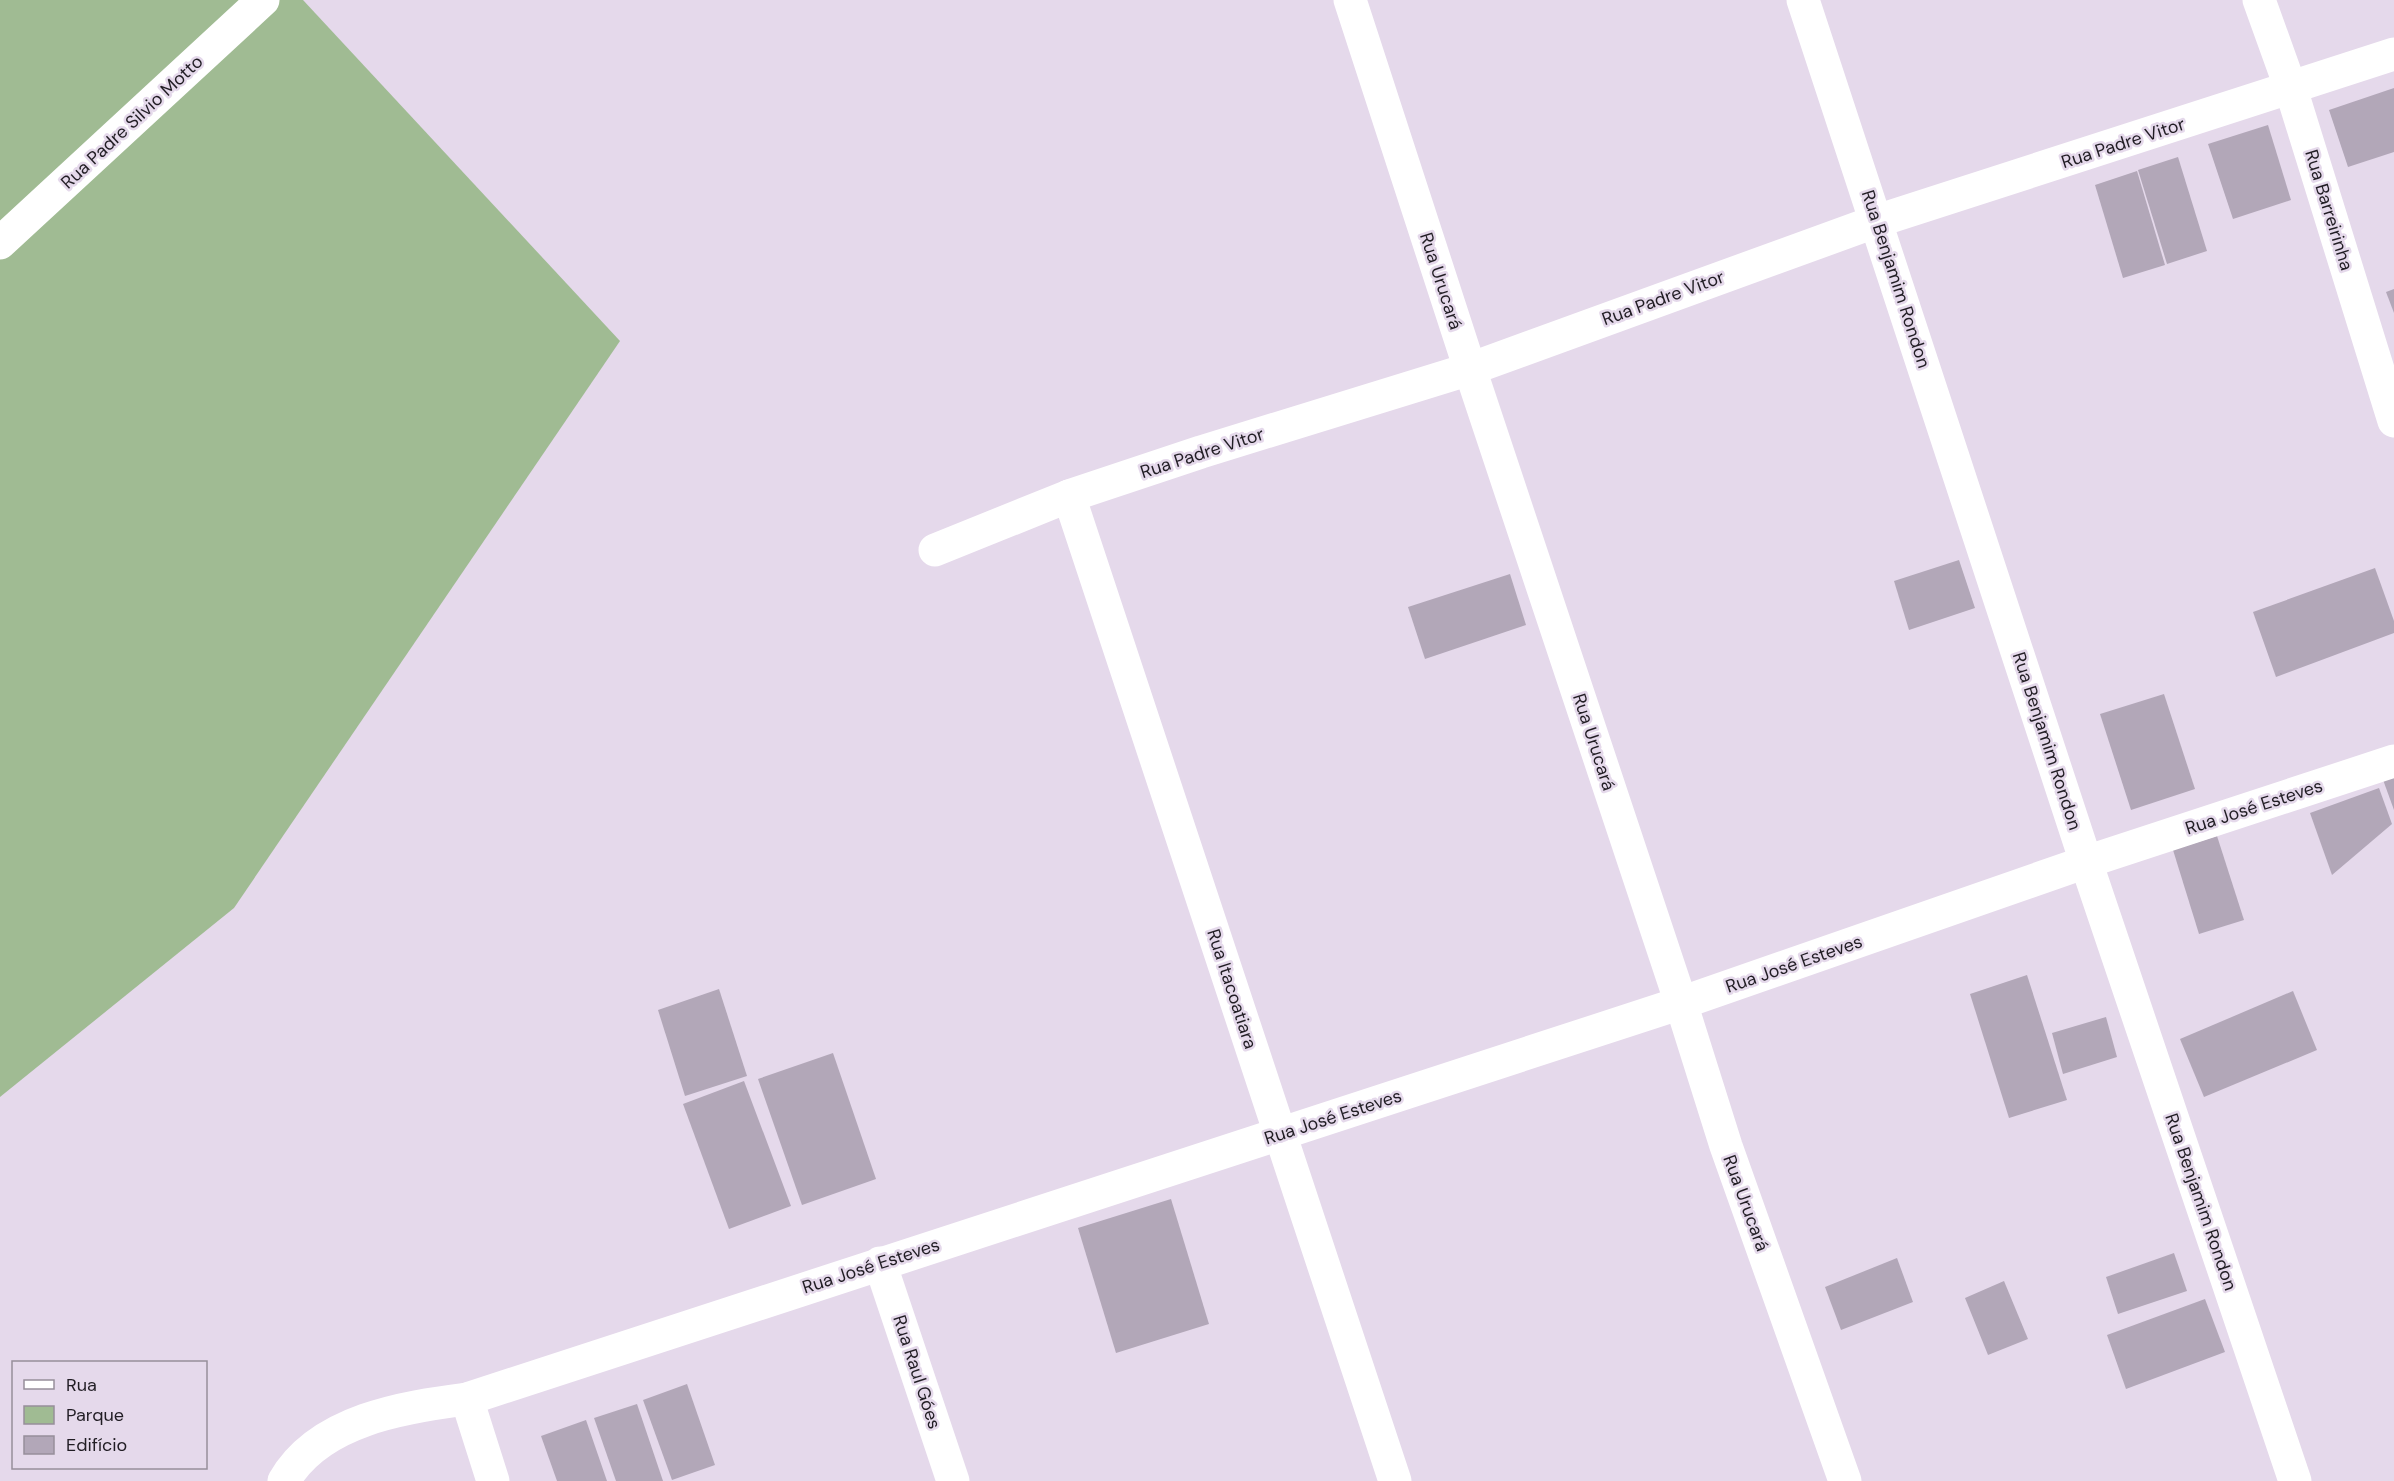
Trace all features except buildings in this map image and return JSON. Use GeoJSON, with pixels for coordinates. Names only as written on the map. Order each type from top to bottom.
{"type":"FeatureCollection","features":[{"type":"Feature","properties":{"kind":"street","name":"Rua Padre Silvio Motto"},"geometry":{"type":"LineString","coordinates":[[0,243],[263,0]]}},
{"type":"Feature","properties":{"kind":"street","name":"Rua Urucará"},"geometry":{"type":"LineString","coordinates":[[1350,0],[1681,1003],[1726,1146],[1845,1481]]}},
{"type":"Feature","properties":{"kind":"street","name":"Rua Benjamim Rondon"},"geometry":{"type":"LineString","coordinates":[[1803,0],[2086,862],[2295,1481]]}},
{"type":"Feature","properties":{"kind":"street","name":"Rua Barreirinha"},"geometry":{"type":"LineString","coordinates":[[2259,0],[2291,89],[2394,422]]}},
{"type":"Feature","properties":{"kind":"street","name":"Rua Padre Vitor"},"geometry":{"type":"LineString","coordinates":[[935,550],[1069,496],[1201,452],[1470,369],[1877,221],[2394,54]]}},
{"type":"Feature","properties":{"kind":"street","name":"Rua Itacoatiara"},"geometry":{"type":"LineString","coordinates":[[1069,496],[1395,1481]]}},
{"type":"Feature","properties":{"kind":"street","name":"Rua José Esteves"},"geometry":{"type":"LineString","coordinates":[[284,1481],[301,1457],[322,1441],[346,1429],[416,1406],[467,1399],[1280,1134],[1681,1003],[2086,862],[2394,761]]}},
{"type":"Feature","properties":{"kind":"street","name":"Rua Raul Góes"},"geometry":{"type":"LineString","coordinates":[[880,1263],[953,1481]]}},
{"type":"Feature","properties":{"kind":"street"},"geometry":{"type":"LineString","coordinates":[[467,1399],[493,1481]]}},
{"type":"Feature","properties":{"kind":"green space"},"geometry":{"type":"Polygon","coordinates":[[[0,0],[303,0],[620,341],[234,908],[0,1097],[0,0]]]}}]}
